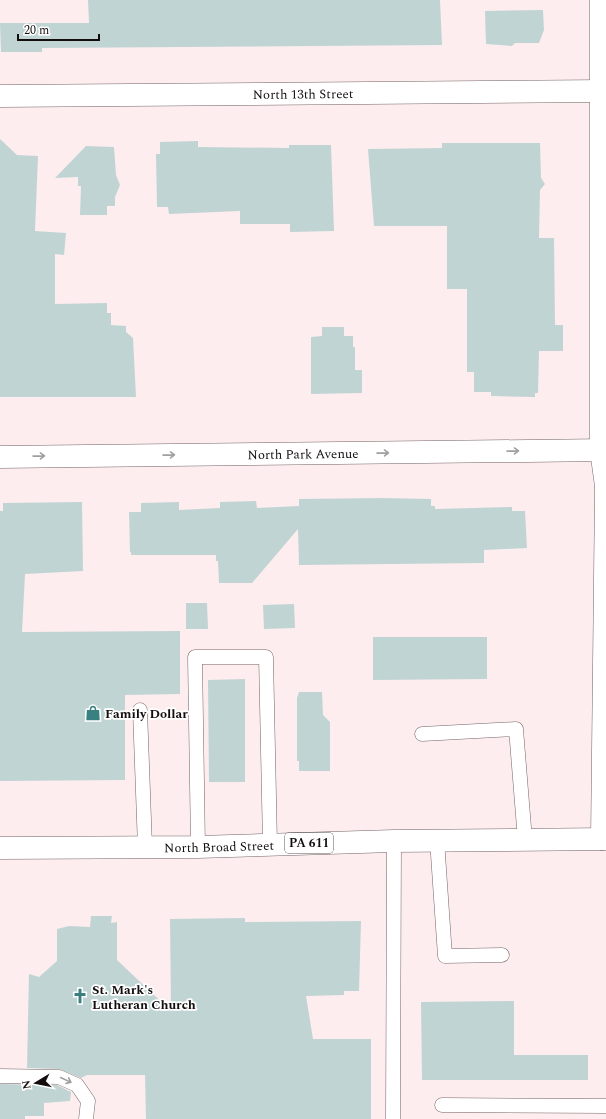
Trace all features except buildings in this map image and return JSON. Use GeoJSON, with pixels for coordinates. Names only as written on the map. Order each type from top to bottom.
{"type":"FeatureCollection","features":[{"type":"Feature","properties":{"kind":"street"},"geometry":{"type":"LineString","coordinates":[[601,0],[604,91],[604,450],[606,486]]}},
{"type":"Feature","properties":{"kind":"street","name":"North 13th Street"},"geometry":{"type":"LineString","coordinates":[[0,96],[604,91]]}},
{"type":"Feature","properties":{"kind":"street","name":"North Park Avenue"},"geometry":{"type":"LineString","coordinates":[[0,457],[604,450]]}},
{"type":"Feature","properties":{"kind":"street"},"geometry":{"type":"LineString","coordinates":[[604,839],[606,490]]}},
{"type":"Feature","properties":{"kind":"street","name":"North Broad Street"},"geometry":{"type":"LineString","coordinates":[[0,848],[198,847],[394,840],[604,839]]}},
{"type":"Feature","properties":{"kind":"lane"},"geometry":{"type":"LineString","coordinates":[[198,847],[195,657],[266,657],[270,844]]}},
{"type":"Feature","properties":{"kind":"lane"},"geometry":{"type":"LineString","coordinates":[[140,710],[145,847]]}},
{"type":"Feature","properties":{"kind":"lane"},"geometry":{"type":"LineString","coordinates":[[422,734],[516,729],[524,840]]}},
{"type":"Feature","properties":{"kind":"lane"},"geometry":{"type":"LineString","coordinates":[[393,1119],[394,840]]}},
{"type":"Feature","properties":{"kind":"lane"},"geometry":{"type":"LineString","coordinates":[[437,840],[445,956],[502,956]]}},
{"type":"Feature","properties":{"kind":"lane"},"geometry":{"type":"LineString","coordinates":[[0,1076],[59,1077],[76,1085],[88,1101],[86,1119]]}},
{"type":"Feature","properties":{"kind":"lane"},"geometry":{"type":"LineString","coordinates":[[442,1105],[606,1106]]}},
{"type":"Feature","properties":{"kind":"place","name":"Family Dollar"},"geometry":{"type":"Point","coordinates":[93,713]}},
{"type":"Feature","properties":{"kind":"place","name":"St. Mark's Lutheran Church"},"geometry":{"type":"Point","coordinates":[80,996]}}]}
